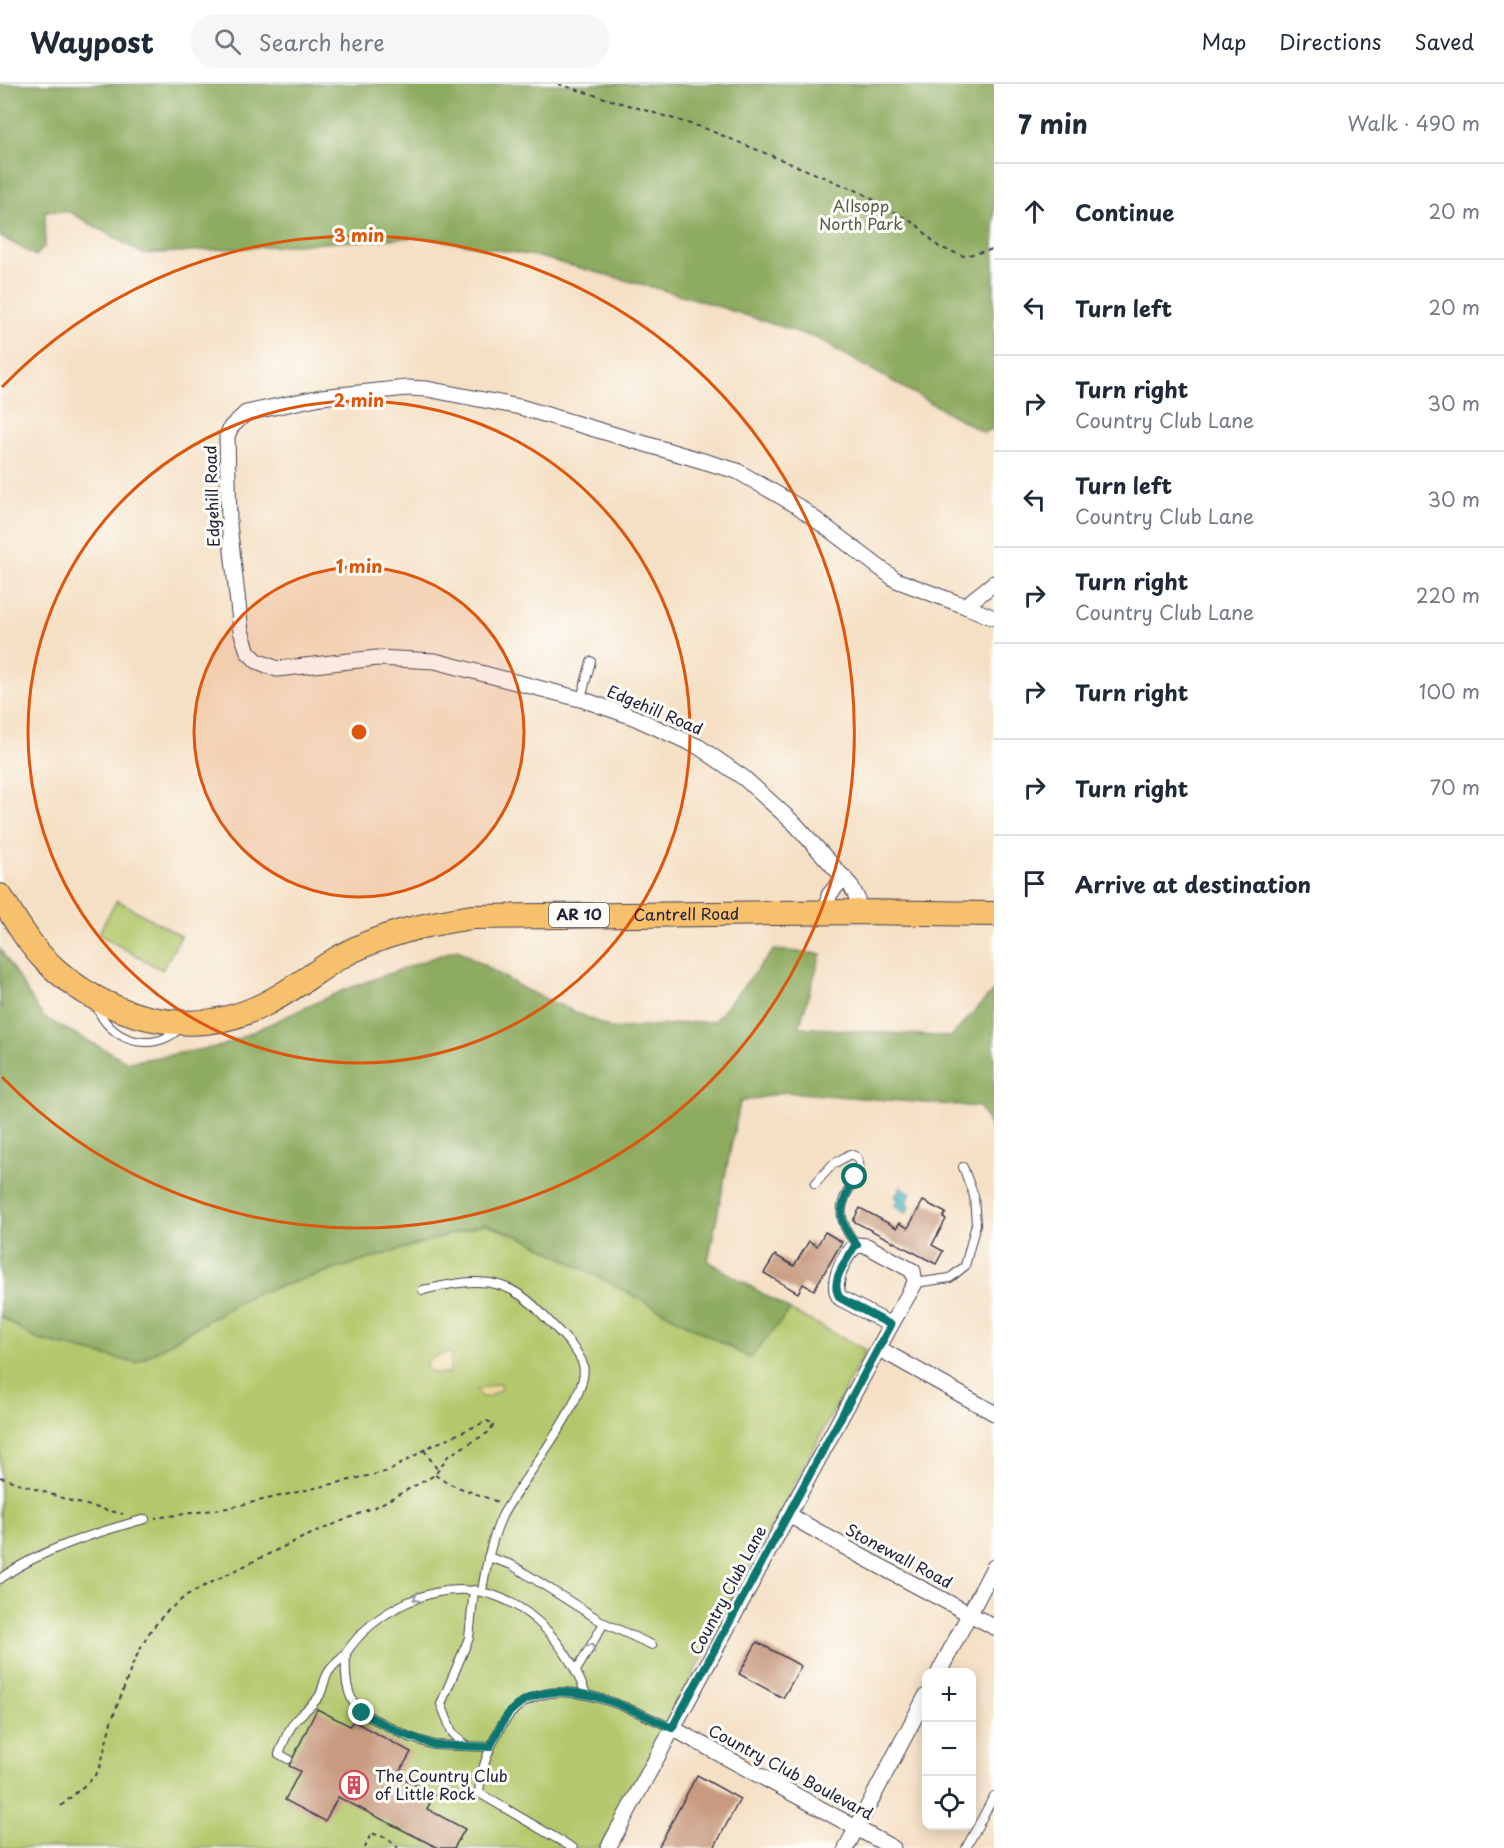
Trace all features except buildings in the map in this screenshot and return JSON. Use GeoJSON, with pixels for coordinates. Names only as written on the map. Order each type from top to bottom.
{"type":"FeatureCollection","features":[{"type":"Feature","properties":{"kind":"main road","name":"Cantrell Road"},"geometry":{"type":"LineString","coordinates":[[0,896],[42,958],[72,985],[95,999],[134,1015],[186,1022],[232,1016],[264,1005],[340,957],[372,941],[435,922],[472,917],[858,912],[994,914]]}},
{"type":"Feature","properties":{"kind":"street","name":"Edgehill Road"},"geometry":{"type":"LineString","coordinates":[[858,912],[855,892],[796,825],[722,761],[699,747],[633,717],[581,699],[435,661],[377,658],[277,669],[257,662],[248,652],[242,631],[229,524],[226,445],[231,427],[246,413],[275,405],[321,397],[407,388],[456,393],[520,407],[737,471],[799,507],[896,580],[994,618]]}},
{"type":"Feature","properties":{"kind":"street"},"geometry":{"type":"LineString","coordinates":[[965,606],[994,583]]}},
{"type":"Feature","properties":{"kind":"street"},"geometry":{"type":"LineString","coordinates":[[827,914],[829,896],[844,877]]}},
{"type":"Feature","properties":{"kind":"street"},"geometry":{"type":"LineString","coordinates":[[891,1325],[840,1298],[836,1292],[836,1282],[854,1247],[867,1246],[913,1271],[915,1283]]}},
{"type":"Feature","properties":{"kind":"street","name":"Country Club Lane"},"geometry":{"type":"LineString","coordinates":[[608,1848],[915,1283]]}},
{"type":"Feature","properties":{"kind":"street"},"geometry":{"type":"LineString","coordinates":[[878,1348],[994,1413]]}},
{"type":"Feature","properties":{"kind":"street","name":"Stonewall Road"},"geometry":{"type":"LineString","coordinates":[[789,1515],[994,1627]]}},
{"type":"Feature","properties":{"kind":"street"},"geometry":{"type":"LineString","coordinates":[[941,1668],[994,1567]]}},
{"type":"Feature","properties":{"kind":"street"},"geometry":{"type":"LineString","coordinates":[[846,1848],[922,1705]]}},
{"type":"Feature","properties":{"kind":"street","name":"Country Club Boulevard"},"geometry":{"type":"LineString","coordinates":[[672,1728],[893,1848]]}},
{"type":"Feature","properties":{"kind":"lane"},"geometry":{"type":"LineString","coordinates":[[581,699],[591,661]]}},
{"type":"Feature","properties":{"kind":"lane"},"geometry":{"type":"LineString","coordinates":[[815,1184],[843,1157],[850,1154],[857,1156],[859,1169],[844,1200],[840,1218],[845,1230],[857,1245]]}},
{"type":"Feature","properties":{"kind":"lane"},"geometry":{"type":"LineString","coordinates":[[915,1283],[950,1278],[965,1266],[976,1224],[974,1196],[963,1167]]}},
{"type":"Feature","properties":{"kind":"lane"},"geometry":{"type":"LineString","coordinates":[[423,1290],[455,1283],[486,1280],[514,1290],[527,1299],[576,1350],[584,1366],[578,1391],[557,1431],[507,1506],[478,1591],[469,1638],[441,1704],[452,1732],[465,1746]]}},
{"type":"Feature","properties":{"kind":"lane"},"geometry":{"type":"LineString","coordinates":[[0,1580],[19,1565],[109,1529],[145,1519]]}},
{"type":"Feature","properties":{"kind":"lane"},"geometry":{"type":"LineString","coordinates":[[488,1557],[512,1565],[544,1583],[604,1623],[652,1645]]}},
{"type":"Feature","properties":{"kind":"lane"},"geometry":{"type":"LineString","coordinates":[[288,1759],[279,1754],[294,1722],[319,1696],[328,1672],[362,1633],[396,1608],[431,1593],[448,1589],[478,1591],[498,1596],[539,1623],[555,1638],[576,1671],[586,1694]]}},
{"type":"Feature","properties":{"kind":"lane"},"geometry":{"type":"LineString","coordinates":[[576,1671],[604,1623]]}},
{"type":"Feature","properties":{"kind":"lane"},"geometry":{"type":"LineString","coordinates":[[346,1653],[344,1675],[347,1687],[357,1709],[362,1713],[401,1733],[434,1745],[490,1747]]}},
{"type":"Feature","properties":{"kind":"lane"},"geometry":{"type":"LineString","coordinates":[[573,1848],[479,1793],[480,1780],[490,1747],[503,1721],[520,1703],[543,1695],[586,1694],[611,1701],[672,1728]]}},
{"type":"Feature","properties":{"kind":"lane"},"geometry":{"type":"LineString","coordinates":[[966,1848],[994,1796]]}},
{"type":"Feature","properties":{"kind":"path"},"geometry":{"type":"LineString","coordinates":[[558,84],[704,128],[860,192],[917,225],[939,247],[964,256],[994,249]]}},
{"type":"Feature","properties":{"kind":"path"},"geometry":{"type":"LineString","coordinates":[[0,1477],[74,1502],[145,1519],[228,1508],[371,1476],[395,1468],[424,1450],[476,1425],[488,1421],[493,1423],[493,1429],[448,1456],[435,1475],[377,1506],[295,1541],[220,1578],[188,1595],[165,1613],[149,1633],[134,1661],[111,1722],[100,1764],[94,1777],[61,1806]]}},
{"type":"Feature","properties":{"kind":"path"},"geometry":{"type":"LineString","coordinates":[[424,1450],[437,1469]]}},
{"type":"Feature","properties":{"kind":"path"},"geometry":{"type":"LineString","coordinates":[[435,1475],[447,1483],[507,1506]]}},
{"type":"Feature","properties":{"kind":"path"},"geometry":{"type":"LineString","coordinates":[[365,1848],[371,1833],[387,1838],[398,1848]]}},
{"type":"Feature","properties":{"kind":"green space","name":"Allsopp North Park"},"geometry":{"type":"Polygon","coordinates":[[[0,84],[994,84],[994,428],[984,433],[816,338],[689,297],[535,256],[421,237],[143,254],[70,212],[45,211],[45,245],[36,256],[0,236],[0,84]]]}},
{"type":"Feature","properties":{"kind":"green space"},"geometry":{"type":"Polygon","coordinates":[[[117,900],[181,936],[162,970],[98,934],[117,900]]]}},
{"type":"Feature","properties":{"kind":"green space"},"geometry":{"type":"Polygon","coordinates":[[[0,949],[43,1017],[128,1062],[222,1046],[344,990],[457,949],[524,989],[613,1029],[714,1021],[774,950],[821,954],[799,1027],[951,1037],[994,990],[994,1135],[980,1107],[785,1092],[740,1102],[708,1261],[790,1310],[750,1358],[529,1240],[484,1224],[251,1295],[136,1363],[36,1339],[0,1316],[0,949]]]}},
{"type":"Feature","properties":{"kind":"green space","name":"The Country Club of Little Rock"},"geometry":{"type":"Polygon","coordinates":[[[484,1224],[529,1240],[750,1357],[790,1310],[866,1350],[601,1848],[0,1848],[0,1316],[36,1339],[136,1363],[251,1295],[484,1224]]]}},
{"type":"Feature","properties":{"kind":"sand"},"geometry":{"type":"Polygon","coordinates":[[[448,1352],[451,1355],[450,1373],[436,1374],[426,1369],[429,1359],[448,1352]]]}},
{"type":"Feature","properties":{"kind":"sand"},"geometry":{"type":"Polygon","coordinates":[[[501,1383],[501,1389],[488,1397],[481,1397],[477,1390],[501,1383]]]}},
{"type":"Feature","properties":{"kind":"water"},"geometry":{"type":"Polygon","coordinates":[[[901,1187],[911,1193],[906,1203],[910,1206],[906,1213],[895,1206],[899,1199],[895,1197],[901,1187]]]}},
{"type":"Feature","properties":{"kind":"place","name":"The Country Club of Little Rock"},"geometry":{"type":"Point","coordinates":[354,1785]}},
{"type":"Feature","properties":{"kind":"route"},"geometry":{"type":"LineString","coordinates":[[362,1713],[410,1737],[434,1745],[490,1747],[503,1721],[520,1703],[543,1695],[566,1693],[586,1694],[611,1701],[672,1728],[833,1436],[891,1325],[840,1298],[836,1292],[836,1282],[857,1245],[845,1230],[840,1218],[844,1200],[855,1177]]}}]}
